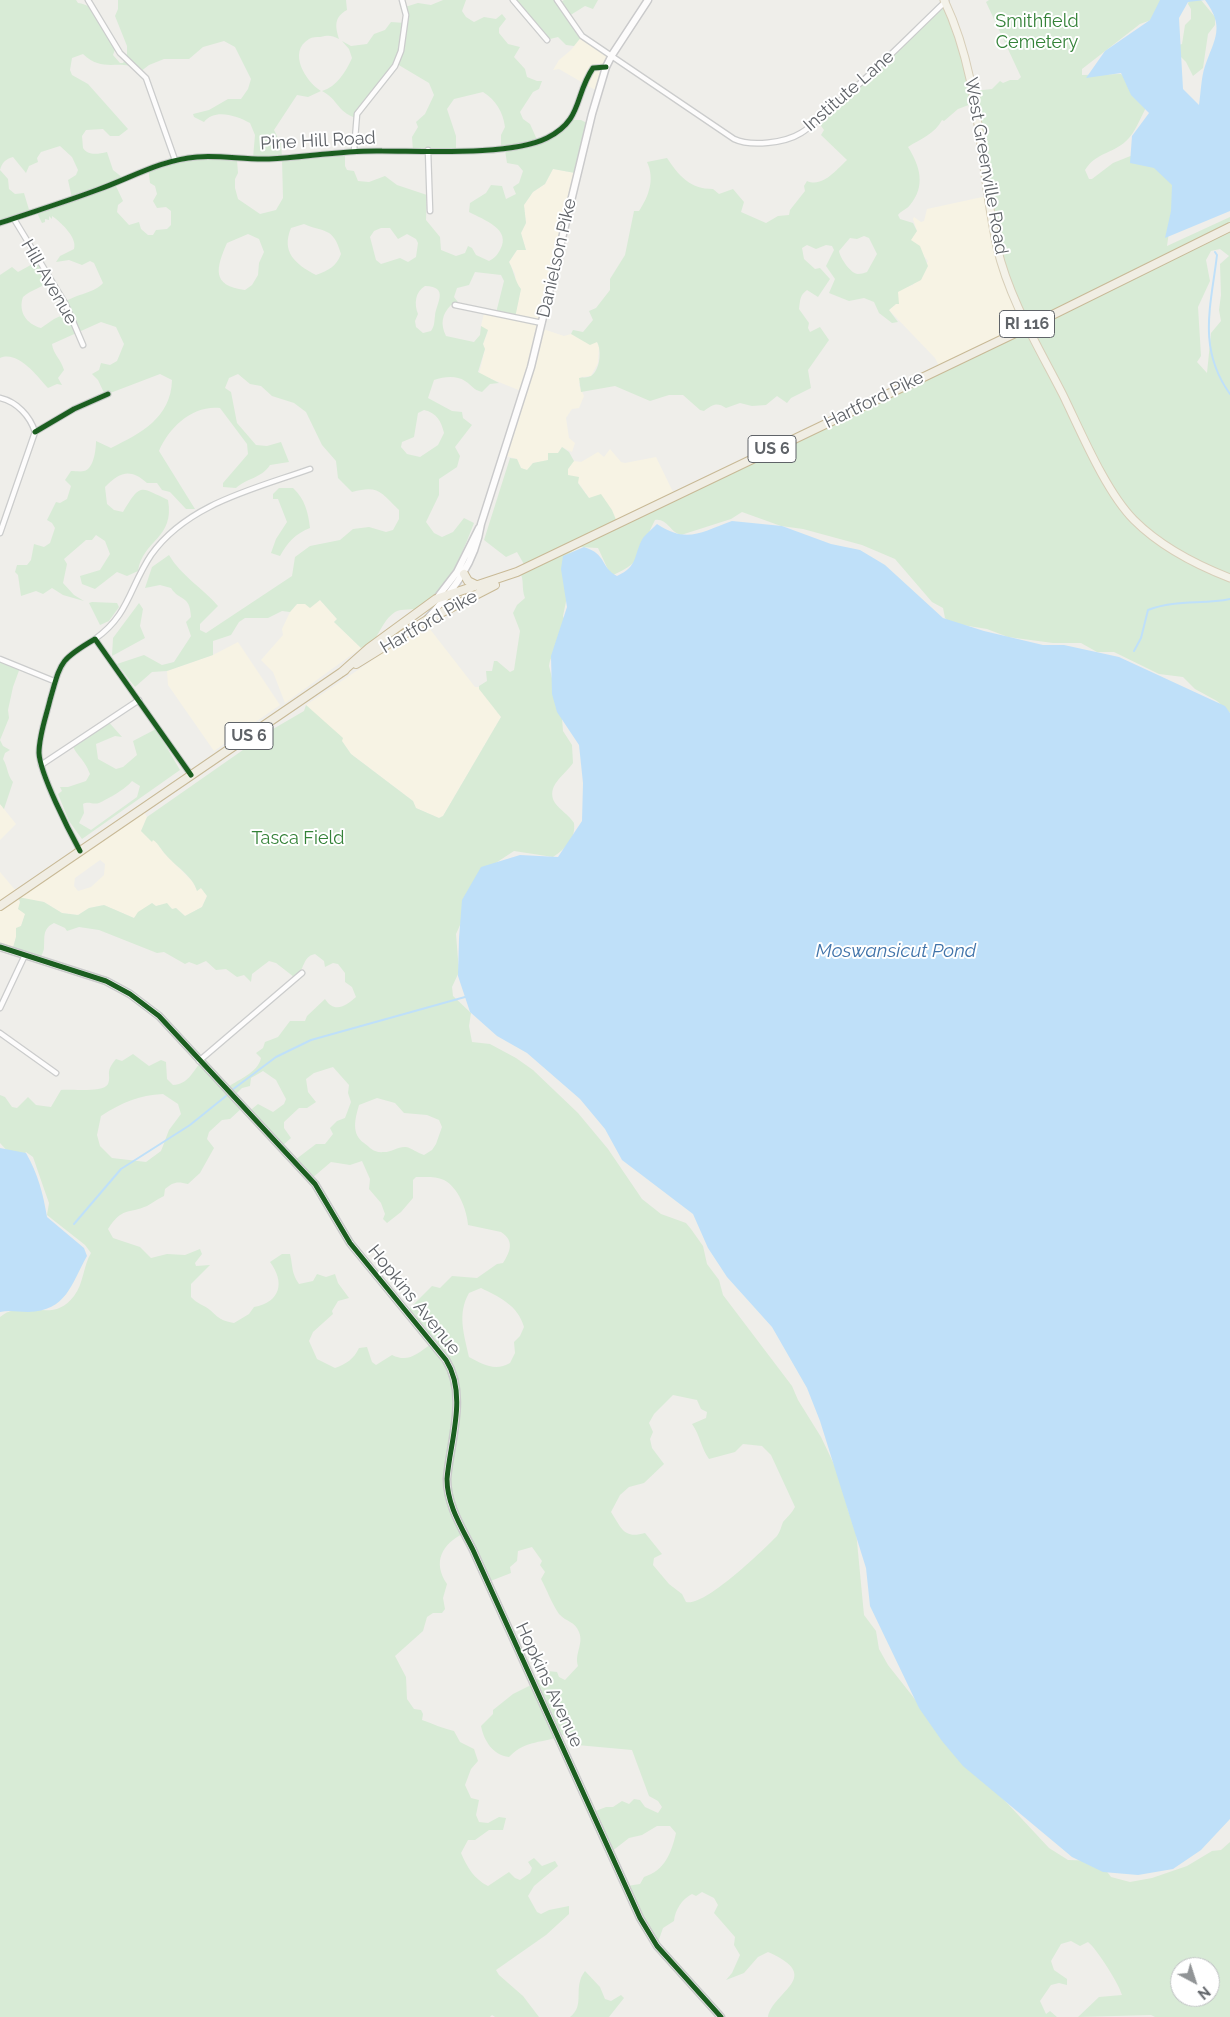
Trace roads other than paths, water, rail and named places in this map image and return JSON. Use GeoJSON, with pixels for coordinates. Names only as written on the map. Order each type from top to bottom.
{"type":"FeatureCollection","features":[{"type":"Feature","properties":{"kind":"highway","name":"Hartford Pike"},"geometry":{"type":"LineString","coordinates":[[191,776],[342,672],[427,620],[516,572],[1028,327],[1230,228]]}},
{"type":"Feature","properties":{"kind":"highway","name":"Hartford Pike"},"geometry":{"type":"LineString","coordinates":[[342,672],[369,648],[436,599],[516,572]]}},
{"type":"Feature","properties":{"kind":"highway"},"geometry":{"type":"LineString","coordinates":[[464,574],[468,581],[478,586]]}},
{"type":"Feature","properties":{"kind":"highway","name":"US 6"},"geometry":{"type":"LineString","coordinates":[[0,906],[191,776]]}},
{"type":"Feature","properties":{"kind":"main road","name":"West Greenville Road"},"geometry":{"type":"LineString","coordinates":[[946,0],[968,65],[997,248],[1028,327],[1112,491],[1133,519],[1156,539],[1185,559],[1230,578]]}},
{"type":"Feature","properties":{"kind":"street"},"geometry":{"type":"LineString","coordinates":[[88,0],[120,53],[146,78],[175,160]]}},
{"type":"Feature","properties":{"kind":"street"},"geometry":{"type":"LineString","coordinates":[[354,151],[357,114],[395,66],[401,51],[406,15],[402,0]]}},
{"type":"Feature","properties":{"kind":"street"},"geometry":{"type":"LineString","coordinates":[[513,0],[546,40]]}},
{"type":"Feature","properties":{"kind":"street","name":"Institute Lane"},"geometry":{"type":"LineString","coordinates":[[557,0],[582,36],[740,142],[768,142],[800,134],[806,130],[857,87],[946,0]]}},
{"type":"Feature","properties":{"kind":"street","name":"Danielson Pike"},"geometry":{"type":"LineString","coordinates":[[427,620],[449,596],[464,574],[478,540],[481,524],[523,396],[592,114],[606,67],[648,0]]}},
{"type":"Feature","properties":{"kind":"street","name":"Pine Hill Road"},"geometry":{"type":"LineString","coordinates":[[0,223],[97,190],[147,168],[175,160],[218,156],[268,159],[354,151],[503,149],[530,145],[547,138],[570,122],[585,80],[593,68],[606,67]]}},
{"type":"Feature","properties":{"kind":"street"},"geometry":{"type":"LineString","coordinates":[[428,150],[430,211]]}},
{"type":"Feature","properties":{"kind":"street","name":"Hill Avenue"},"geometry":{"type":"LineString","coordinates":[[14,219],[65,303],[84,345]]}},
{"type":"Feature","properties":{"kind":"street"},"geometry":{"type":"LineString","coordinates":[[455,305],[542,323]]}},
{"type":"Feature","properties":{"kind":"street"},"geometry":{"type":"LineString","coordinates":[[0,533],[35,432],[74,409],[108,394]]}},
{"type":"Feature","properties":{"kind":"street"},"geometry":{"type":"LineString","coordinates":[[0,398],[11,402],[21,410],[35,432]]}},
{"type":"Feature","properties":{"kind":"street"},"geometry":{"type":"LineString","coordinates":[[80,851],[69,832],[41,765],[39,753],[54,681],[63,662],[76,650],[111,628],[119,617],[138,575],[153,552],[198,512],[232,497],[310,469]]}},
{"type":"Feature","properties":{"kind":"street","name":"Danielson Pike"},"geometry":{"type":"LineString","coordinates":[[436,599],[457,572],[481,524]]}},
{"type":"Feature","properties":{"kind":"street"},"geometry":{"type":"LineString","coordinates":[[95,639],[191,776]]}},
{"type":"Feature","properties":{"kind":"street"},"geometry":{"type":"LineString","coordinates":[[0,659],[54,681]]}},
{"type":"Feature","properties":{"kind":"street"},"geometry":{"type":"LineString","coordinates":[[41,765],[139,700]]}},
{"type":"Feature","properties":{"kind":"street","name":"Hopkins Avenue"},"geometry":{"type":"LineString","coordinates":[[0,947],[106,981],[130,994],[159,1016],[315,1184],[350,1243],[452,1369],[457,1400],[448,1463],[447,1489],[457,1518],[640,1918],[657,1946],[721,2017]]}},
{"type":"Feature","properties":{"kind":"street"},"geometry":{"type":"LineString","coordinates":[[0,1008],[25,955]]}},
{"type":"Feature","properties":{"kind":"street"},"geometry":{"type":"LineString","coordinates":[[199,1061],[302,974]]}},
{"type":"Feature","properties":{"kind":"street"},"geometry":{"type":"LineString","coordinates":[[0,1034],[56,1074]]}},
{"type":"Feature","properties":{"kind":"water"},"geometry":{"type":"Polygon","coordinates":[[[1160,0],[1205,0],[1230,0],[1230,211],[1165,238],[1171,211],[1172,185],[1154,168],[1130,163],[1132,136],[1149,113],[1131,95],[1121,73],[1086,78],[1105,51],[1150,20],[1160,0]],[[1205,0],[1188,2],[1179,18],[1183,89],[1199,105],[1204,71],[1216,33],[1215,18],[1205,0]]]}},
{"type":"Feature","properties":{"kind":"water","name":"Moswansicut Pond"},"geometry":{"type":"Polygon","coordinates":[[[732,521],[782,526],[831,544],[860,550],[885,565],[943,618],[984,631],[1043,645],[1064,645],[1119,657],[1225,706],[1230,713],[1230,1819],[1201,1850],[1173,1869],[1138,1875],[1103,1872],[1072,1857],[963,1766],[942,1741],[919,1708],[870,1606],[866,1568],[820,1421],[807,1388],[772,1327],[727,1277],[708,1248],[693,1214],[622,1160],[605,1129],[580,1099],[527,1053],[497,1036],[470,1012],[458,976],[462,900],[481,867],[520,855],[558,857],[582,821],[583,783],[579,745],[557,712],[552,694],[551,656],[567,607],[561,569],[563,556],[584,547],[596,553],[608,569],[617,576],[629,568],[643,538],[657,524],[677,534],[686,535],[703,532],[732,521]]]}},
{"type":"Feature","properties":{"kind":"water"},"geometry":{"type":"Polygon","coordinates":[[[0,1148],[26,1153],[40,1184],[47,1217],[84,1248],[87,1256],[66,1294],[51,1307],[41,1310],[0,1312],[0,1148]]]}},
{"type":"Feature","properties":{"kind":"waterway"},"geometry":{"type":"LineString","coordinates":[[1215,252],[1217,255],[1210,309],[1210,343],[1213,360],[1230,394]]}},
{"type":"Feature","properties":{"kind":"waterway"},"geometry":{"type":"LineString","coordinates":[[1134,651],[1141,638],[1148,610],[1169,604],[1230,599]]}},
{"type":"Feature","properties":{"kind":"waterway"},"geometry":{"type":"LineString","coordinates":[[232,1090],[276,1057],[311,1040],[465,997]]}},
{"type":"Feature","properties":{"kind":"waterway"},"geometry":{"type":"LineString","coordinates":[[74,1224],[121,1169],[190,1125],[226,1096]]}},
{"type":"Feature","properties":{"kind":"park label","name":"Smithfield Cemetery"},"geometry":{"type":"Point","coordinates":[1037,32]}},
{"type":"Feature","properties":{"kind":"park label","name":"Tasca Field"},"geometry":{"type":"Point","coordinates":[298,839]}}]}
